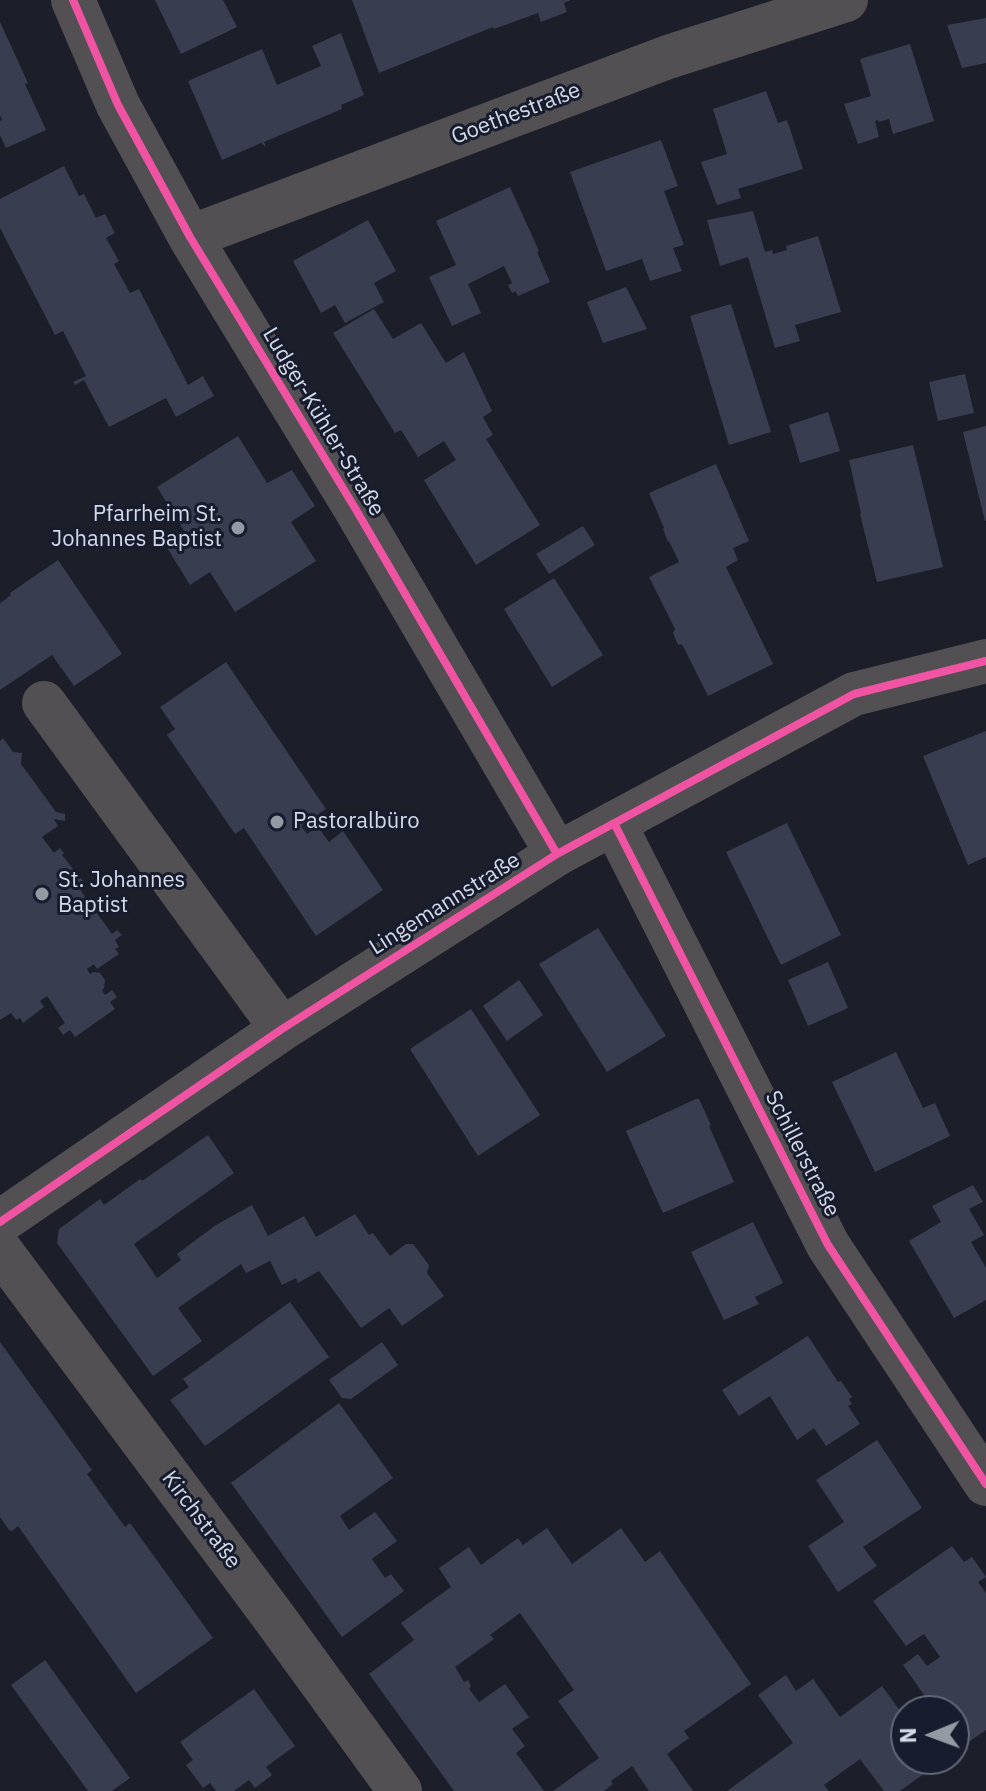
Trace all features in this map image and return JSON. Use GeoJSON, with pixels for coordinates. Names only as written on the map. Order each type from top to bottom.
{"type":"FeatureCollection","features":[{"type":"Feature","properties":{"kind":"street","name":"Ludger-Kühler-Straße"},"geometry":{"type":"LineString","coordinates":[[73,0],[118,105],[190,237],[355,508],[557,854]]}},
{"type":"Feature","properties":{"kind":"street","name":"Goethestraße"},"geometry":{"type":"LineString","coordinates":[[190,237],[668,57],[846,0]]}},
{"type":"Feature","properties":{"kind":"street","name":"Lingemannstraße"},"geometry":{"type":"LineString","coordinates":[[0,1222],[282,1029],[557,854],[854,694],[986,661]]}},
{"type":"Feature","properties":{"kind":"street"},"geometry":{"type":"LineString","coordinates":[[44,703],[282,1029]]}},
{"type":"Feature","properties":{"kind":"street","name":"Schillerstraße"},"geometry":{"type":"LineString","coordinates":[[614,823],[828,1245],[986,1484]]}},
{"type":"Feature","properties":{"kind":"street","name":"Kirchstraße"},"geometry":{"type":"LineString","coordinates":[[0,1250],[400,1791]]}},
{"type":"Feature","properties":{"kind":"building"},"geometry":{"type":"Polygon","coordinates":[[[155,0],[223,0],[237,27],[181,54],[155,0]]]}},
{"type":"Feature","properties":{"kind":"building"},"geometry":{"type":"Polygon","coordinates":[[[352,0],[571,0],[564,3],[567,12],[541,22],[538,13],[493,27],[379,73],[352,0]]]}},
{"type":"Feature","properties":{"kind":"building"},"geometry":{"type":"Polygon","coordinates":[[[986,18],[986,63],[962,68],[947,25],[986,18]]]}},
{"type":"Feature","properties":{"kind":"building"},"geometry":{"type":"Polygon","coordinates":[[[0,22],[46,130],[6,148],[0,135],[0,22]]]}},
{"type":"Feature","properties":{"kind":"building"},"geometry":{"type":"Polygon","coordinates":[[[341,33],[364,95],[341,105],[342,109],[264,142],[266,147],[261,143],[222,160],[188,81],[262,49],[277,85],[321,66],[312,46],[341,33]]]}},
{"type":"Feature","properties":{"kind":"building"},"geometry":{"type":"Polygon","coordinates":[[[910,44],[934,121],[893,134],[889,119],[878,120],[875,121],[879,137],[858,144],[844,104],[871,96],[860,59],[910,44]]]}},
{"type":"Feature","properties":{"kind":"building"},"geometry":{"type":"Polygon","coordinates":[[[766,91],[778,123],[787,120],[803,169],[738,189],[741,198],[717,205],[701,162],[727,154],[713,109],[766,91]]]}},
{"type":"Feature","properties":{"kind":"building"},"geometry":{"type":"Polygon","coordinates":[[[661,140],[678,186],[664,191],[684,245],[673,248],[682,271],[650,281],[642,259],[606,271],[570,172],[661,140]]]}},
{"type":"Feature","properties":{"kind":"building"},"geometry":{"type":"Polygon","coordinates":[[[64,166],[79,196],[84,194],[96,218],[105,214],[115,233],[106,238],[119,261],[114,264],[130,293],[139,289],[188,385],[203,376],[214,396],[176,417],[166,398],[109,427],[84,380],[75,385],[73,382],[86,376],[63,331],[55,335],[0,228],[0,199],[64,166]]]}},
{"type":"Feature","properties":{"kind":"building"},"geometry":{"type":"Polygon","coordinates":[[[510,187],[550,282],[518,296],[515,291],[512,293],[508,285],[512,283],[504,266],[468,284],[481,313],[452,326],[429,277],[456,265],[436,221],[510,187]]]}},
{"type":"Feature","properties":{"kind":"building"},"geometry":{"type":"Polygon","coordinates":[[[753,211],[765,252],[772,250],[773,254],[787,250],[786,246],[818,236],[841,312],[795,325],[800,341],[775,348],[748,257],[720,266],[707,220],[753,211]]]}},
{"type":"Feature","properties":{"kind":"building"},"geometry":{"type":"Polygon","coordinates":[[[368,220],[396,271],[374,283],[384,302],[345,323],[335,305],[321,313],[293,261],[368,220]]]}},
{"type":"Feature","properties":{"kind":"building"},"geometry":{"type":"Polygon","coordinates":[[[626,287],[647,329],[603,343],[587,302],[626,287]]]}},
{"type":"Feature","properties":{"kind":"building"},"geometry":{"type":"Polygon","coordinates":[[[731,304],[771,432],[729,445],[690,316],[731,304]]]}},
{"type":"Feature","properties":{"kind":"building"},"geometry":{"type":"Polygon","coordinates":[[[374,309],[393,339],[421,323],[446,363],[464,352],[492,411],[483,417],[493,435],[486,439],[540,525],[476,565],[424,480],[456,460],[444,441],[418,457],[401,430],[395,433],[333,333],[374,309]]]}},
{"type":"Feature","properties":{"kind":"building"},"geometry":{"type":"Polygon","coordinates":[[[965,374],[974,413],[938,421],[929,382],[965,374]]]}},
{"type":"Feature","properties":{"kind":"building"},"geometry":{"type":"Polygon","coordinates":[[[828,412],[840,451],[800,463],[789,425],[828,412]]]}},
{"type":"Feature","properties":{"kind":"building"},"geometry":{"type":"Polygon","coordinates":[[[986,426],[986,521],[985,521],[963,432],[986,426]]]}},
{"type":"Feature","properties":{"kind":"building","name":"Pfarrheim St. Johannes Baptist"},"geometry":{"type":"Polygon","coordinates":[[[238,436],[267,483],[292,470],[315,506],[291,522],[316,561],[235,612],[210,572],[190,585],[166,546],[186,534],[157,487],[238,436]]]}},
{"type":"Feature","properties":{"kind":"building"},"geometry":{"type":"Polygon","coordinates":[[[913,445],[943,567],[877,582],[849,460],[913,445]]]}},
{"type":"Feature","properties":{"kind":"building"},"geometry":{"type":"Polygon","coordinates":[[[716,464],[749,541],[733,548],[738,560],[726,567],[773,664],[708,696],[683,646],[678,645],[673,633],[675,629],[649,577],[679,562],[649,493],[716,464]]]}},
{"type":"Feature","properties":{"kind":"building"},"geometry":{"type":"Polygon","coordinates":[[[583,526],[595,545],[549,574],[536,554],[583,526]]]}},
{"type":"Feature","properties":{"kind":"building"},"geometry":{"type":"Polygon","coordinates":[[[58,560],[122,654],[74,686],[52,655],[0,690],[0,603],[58,560]]]}},
{"type":"Feature","properties":{"kind":"building"},"geometry":{"type":"Polygon","coordinates":[[[554,578],[603,655],[552,687],[504,609],[554,578]]]}},
{"type":"Feature","properties":{"kind":"building"},"geometry":{"type":"Polygon","coordinates":[[[226,662],[326,809],[301,826],[307,834],[318,827],[329,842],[343,831],[383,890],[316,936],[244,828],[235,834],[167,735],[175,729],[160,707],[226,662]]]}},
{"type":"Feature","properties":{"kind":"building"},"geometry":{"type":"Polygon","coordinates":[[[986,731],[986,857],[968,865],[923,756],[986,731]]]}},
{"type":"Feature","properties":{"kind":"building","name":"St. Johannes Baptist"},"geometry":{"type":"Polygon","coordinates":[[[3,738],[13,752],[22,753],[21,764],[56,812],[65,814],[65,821],[54,819],[58,826],[42,837],[54,853],[60,848],[64,853],[62,855],[83,881],[77,885],[92,907],[98,903],[103,908],[96,912],[112,934],[117,930],[122,935],[115,940],[119,947],[115,949],[119,954],[97,969],[94,964],[87,969],[90,974],[100,973],[105,980],[102,990],[105,995],[112,990],[117,997],[110,1002],[115,1009],[75,1037],[70,1030],[63,1035],[58,1028],[65,1023],[47,996],[40,1001],[44,1007],[23,1023],[11,1013],[0,1020],[0,741],[3,738]]]}},
{"type":"Feature","properties":{"kind":"building"},"geometry":{"type":"Polygon","coordinates":[[[787,823],[841,935],[781,965],[726,852],[787,823]]]}},
{"type":"Feature","properties":{"kind":"building"},"geometry":{"type":"Polygon","coordinates":[[[598,928],[666,1036],[607,1072],[539,964],[598,928]]]}},
{"type":"Feature","properties":{"kind":"building"},"geometry":{"type":"Polygon","coordinates":[[[828,962],[848,1008],[808,1026],[788,980],[828,962]]]}},
{"type":"Feature","properties":{"kind":"building"},"geometry":{"type":"Polygon","coordinates":[[[519,980],[543,1015],[507,1041],[483,1006],[519,980]]]}},
{"type":"Feature","properties":{"kind":"building"},"geometry":{"type":"Polygon","coordinates":[[[471,1009],[540,1115],[478,1156],[410,1049],[471,1009]]]}},
{"type":"Feature","properties":{"kind":"building"},"geometry":{"type":"Polygon","coordinates":[[[896,1052],[923,1108],[935,1103],[950,1136],[875,1172],[832,1082],[896,1052]]]}},
{"type":"Feature","properties":{"kind":"building"},"geometry":{"type":"Polygon","coordinates":[[[699,1099],[711,1125],[734,1182],[663,1213],[626,1131],[699,1099]]]}},
{"type":"Feature","properties":{"kind":"building"},"geometry":{"type":"Polygon","coordinates":[[[208,1135],[234,1173],[134,1244],[157,1278],[181,1260],[177,1254],[216,1225],[252,1205],[268,1236],[304,1216],[316,1237],[355,1214],[369,1235],[373,1233],[390,1256],[406,1244],[413,1244],[429,1265],[427,1273],[444,1296],[402,1326],[389,1308],[361,1328],[319,1271],[298,1283],[296,1278],[282,1285],[270,1261],[246,1273],[241,1264],[178,1308],[202,1341],[153,1376],[57,1243],[59,1229],[100,1199],[104,1205],[208,1135]]]}},
{"type":"Feature","properties":{"kind":"building"},"geometry":{"type":"Polygon","coordinates":[[[973,1185],[983,1202],[969,1209],[984,1235],[971,1242],[986,1268],[986,1300],[954,1318],[909,1241],[941,1222],[932,1206],[973,1185]]]}},
{"type":"Feature","properties":{"kind":"building"},"geometry":{"type":"Polygon","coordinates":[[[753,1222],[783,1283],[755,1297],[759,1304],[724,1320],[691,1252],[753,1222]]]}},
{"type":"Feature","properties":{"kind":"building"},"geometry":{"type":"Polygon","coordinates":[[[290,1302],[329,1357],[205,1446],[170,1400],[189,1387],[183,1379],[290,1302]]]}},
{"type":"Feature","properties":{"kind":"building"},"geometry":{"type":"Polygon","coordinates":[[[808,1336],[838,1382],[841,1381],[852,1397],[849,1399],[852,1404],[848,1406],[860,1424],[826,1446],[814,1428],[797,1440],[770,1396],[739,1416],[722,1390],[808,1336]]]}},
{"type":"Feature","properties":{"kind":"building"},"geometry":{"type":"Polygon","coordinates":[[[0,1342],[92,1470],[87,1474],[125,1527],[130,1523],[213,1638],[136,1693],[18,1526],[9,1530],[0,1517],[0,1342]]]}},
{"type":"Feature","properties":{"kind":"building"},"geometry":{"type":"Polygon","coordinates":[[[382,1342],[398,1365],[351,1399],[342,1398],[329,1380],[382,1342]]]}},
{"type":"Feature","properties":{"kind":"building"},"geometry":{"type":"Polygon","coordinates":[[[339,1403],[393,1478],[340,1516],[349,1530],[375,1512],[397,1541],[372,1559],[385,1578],[391,1574],[404,1591],[342,1637],[231,1483],[339,1403]]]}},
{"type":"Feature","properties":{"kind":"building"},"geometry":{"type":"Polygon","coordinates":[[[877,1440],[922,1508],[863,1547],[877,1566],[838,1592],[808,1546],[844,1522],[816,1480],[877,1440]]]}},
{"type":"Feature","properties":{"kind":"building"},"geometry":{"type":"Polygon","coordinates":[[[547,1528],[572,1564],[621,1528],[645,1562],[660,1551],[751,1684],[684,1731],[689,1738],[667,1754],[693,1791],[649,1791],[632,1766],[611,1781],[613,1784],[604,1791],[553,1791],[599,1758],[558,1701],[574,1690],[520,1613],[490,1635],[494,1639],[455,1667],[464,1682],[468,1680],[469,1689],[479,1702],[505,1684],[529,1717],[512,1729],[525,1746],[516,1753],[544,1791],[454,1791],[369,1674],[414,1640],[401,1623],[451,1587],[439,1568],[469,1547],[481,1565],[518,1538],[523,1545],[547,1528]]]}},
{"type":"Feature","properties":{"kind":"building"},"geometry":{"type":"Polygon","coordinates":[[[952,1546],[964,1562],[972,1557],[986,1577],[978,1582],[986,1593],[986,1730],[970,1741],[970,1695],[924,1695],[903,1665],[918,1654],[927,1666],[940,1657],[924,1634],[906,1646],[873,1601],[952,1546]]]}},
{"type":"Feature","properties":{"kind":"building"},"geometry":{"type":"Polygon","coordinates":[[[45,1660],[130,1778],[112,1791],[88,1791],[11,1685],[45,1660]]]}},
{"type":"Feature","properties":{"kind":"building"},"geometry":{"type":"Polygon","coordinates":[[[786,1675],[796,1691],[813,1679],[840,1717],[882,1686],[890,1697],[890,1775],[922,1775],[900,1791],[884,1791],[860,1759],[824,1785],[829,1791],[727,1791],[793,1743],[758,1695],[786,1675]]]}},
{"type":"Feature","properties":{"kind":"building"},"geometry":{"type":"Polygon","coordinates":[[[254,1689],[295,1746],[266,1767],[272,1775],[255,1788],[249,1780],[234,1791],[216,1791],[210,1783],[203,1788],[186,1765],[193,1760],[180,1742],[254,1689]]]}},
{"type":"Feature","properties":{"kind":"cycle path"},"geometry":{"type":"LineString","coordinates":[[73,0],[118,105],[190,237],[355,508],[557,854]]}},
{"type":"Feature","properties":{"kind":"cycle path"},"geometry":{"type":"LineString","coordinates":[[0,1222],[282,1029],[557,854],[854,694],[986,661]]}},
{"type":"Feature","properties":{"kind":"cycle path"},"geometry":{"type":"LineString","coordinates":[[614,823],[828,1245],[986,1484]]}},
{"type":"Feature","properties":{"kind":"place","name":"Pfarrheim St. Johannes Baptist"},"geometry":{"type":"Point","coordinates":[238,528]}},
{"type":"Feature","properties":{"kind":"place","name":"Pastoralbüro"},"geometry":{"type":"Point","coordinates":[277,822]}},
{"type":"Feature","properties":{"kind":"place","name":"St. Johannes Baptist"},"geometry":{"type":"Point","coordinates":[42,894]}}]}
